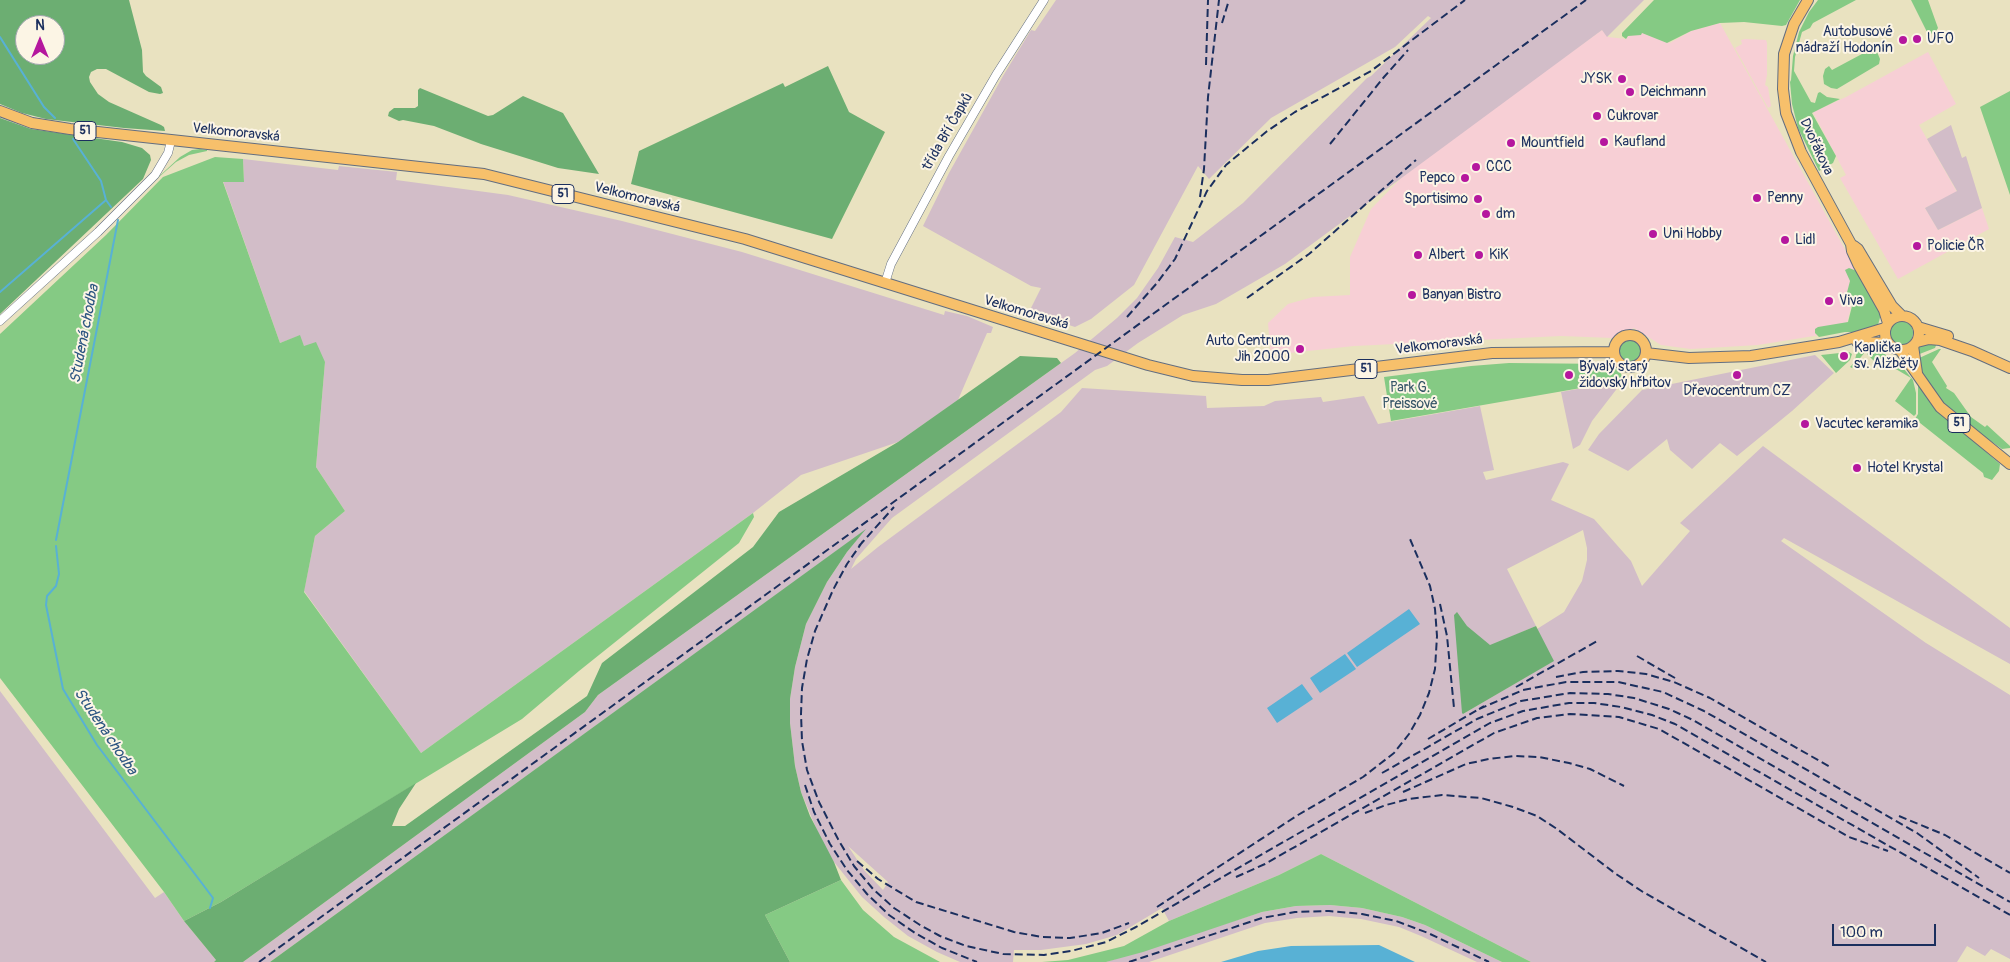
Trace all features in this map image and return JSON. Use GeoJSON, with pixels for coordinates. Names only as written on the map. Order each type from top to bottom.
{"type":"FeatureCollection","features":[{"type":"Feature","properties":{"kind":"main road","name":"Dvořákova"},"geometry":{"type":"LineString","coordinates":[[1808,0],[1797,18],[1786,44],[1782,75],[1784,100],[1790,126],[1801,152],[1852,244],[1858,249],[1892,306],[1902,316]]}},
{"type":"Feature","properties":{"kind":"main road","name":"Velkomoravská"},"geometry":{"type":"LineString","coordinates":[[0,111],[20,119],[45,125],[484,174],[727,234],[1083,345],[1193,376],[1255,380],[1492,353],[1613,352]]}},
{"type":"Feature","properties":{"kind":"main road","name":"Dvořákova"},"geometry":{"type":"LineString","coordinates":[[1852,244],[1852,251],[1858,264],[1884,310],[1886,326]]}},
{"type":"Feature","properties":{"kind":"main road","name":"51"},"geometry":{"type":"LineString","coordinates":[[1646,353],[1689,358],[1730,358],[1772,353],[1839,342],[1886,326],[1892,319],[1902,316]]}},
{"type":"Feature","properties":{"kind":"main road"},"geometry":{"type":"LineString","coordinates":[[1902,316],[1912,319],[1918,327],[1948,336],[1972,352]]}},
{"type":"Feature","properties":{"kind":"main road"},"geometry":{"type":"LineString","coordinates":[[1886,326],[1885,338],[1887,343]]}},
{"type":"Feature","properties":{"kind":"main road","name":"51"},"geometry":{"type":"LineString","coordinates":[[1917,374],[1915,344],[1918,327]]}},
{"type":"Feature","properties":{"kind":"main road"},"geometry":{"type":"LineString","coordinates":[[1632,334],[1642,340],[1646,348],[1646,353],[1639,364],[1630,367],[1624,366],[1617,361],[1613,352],[1618,340],[1624,335],[1632,334]]}},
{"type":"Feature","properties":{"kind":"main road"},"geometry":{"type":"LineString","coordinates":[[1900,350],[1934,339],[2010,368]]}},
{"type":"Feature","properties":{"kind":"main road","name":"51"},"geometry":{"type":"LineString","coordinates":[[1839,342],[1887,343],[1894,349],[1900,350],[1940,407],[2010,464]]}},
{"type":"Feature","properties":{"kind":"street","name":"třída Bří Čapků"},"geometry":{"type":"LineString","coordinates":[[885,283],[891,264],[949,156],[996,75],[1044,0]]}},
{"type":"Feature","properties":{"kind":"street"},"geometry":{"type":"LineString","coordinates":[[0,321],[98,232],[156,175],[168,153],[171,140]]}},
{"type":"Feature","properties":{"kind":"shaded area"},"geometry":{"type":"Polygon","coordinates":[[[1056,0],[1644,0],[1607,37],[1602,30],[1285,264],[1216,304],[1183,315],[1138,343],[1107,366],[1095,370],[892,518],[856,559],[851,569],[1061,412],[1082,388],[1206,396],[1207,408],[1264,406],[1275,401],[1321,397],[1323,402],[1364,396],[1378,424],[1480,406],[1494,470],[1483,472],[1486,480],[1563,462],[1569,464],[1551,500],[1594,519],[1631,561],[1642,586],[1690,531],[1680,523],[1763,446],[2010,628],[2010,664],[1784,538],[1781,541],[1926,643],[2010,695],[2010,959],[1991,949],[1985,956],[1967,946],[1957,962],[1531,962],[1321,854],[1279,875],[1169,921],[1162,908],[1117,935],[1086,944],[1041,950],[1014,950],[1013,962],[960,962],[908,936],[862,897],[834,862],[821,840],[801,792],[795,766],[790,723],[790,699],[795,667],[806,624],[827,582],[864,531],[270,962],[243,962],[585,712],[598,695],[1075,353],[1117,318],[1137,298],[1158,268],[1175,237],[1193,242],[1243,203],[1367,78],[1431,18],[1428,16],[1395,47],[1271,118],[1209,179],[1198,166],[1134,285],[1091,319],[1075,327],[1029,312],[1041,288],[1031,286],[923,226],[949,173],[1003,76],[1031,30],[1035,31],[1056,0]],[[1583,530],[1507,569],[1536,626],[1490,646],[1463,714],[1553,661],[1537,629],[1564,612],[1582,581],[1587,560],[1587,548],[1583,530]],[[848,846],[864,870],[883,890],[888,882],[848,846]]]}},
{"type":"Feature","properties":{"kind":"shaded area"},"geometry":{"type":"Polygon","coordinates":[[[1720,23],[1859,275],[1845,331],[1758,345],[1691,349],[1661,345],[1634,328],[1613,338],[1561,336],[1354,346],[1271,355],[1268,323],[1288,304],[1313,297],[1350,295],[1350,257],[1371,209],[1413,166],[1602,30],[1608,37],[1626,39],[1628,36],[1642,33],[1670,43],[1691,31],[1720,23]]]}},
{"type":"Feature","properties":{"kind":"shaded area"},"geometry":{"type":"Polygon","coordinates":[[[1741,40],[1766,40],[1767,43],[1767,75],[1765,85],[1768,87],[1771,106],[1768,108],[1735,48],[1742,44],[1741,40]]]}},
{"type":"Feature","properties":{"kind":"shaded area"},"geometry":{"type":"Polygon","coordinates":[[[1928,52],[1956,104],[1919,125],[1957,192],[1925,208],[1938,230],[1982,208],[1989,229],[1898,279],[1840,178],[1846,175],[1813,112],[1846,97],[1928,52]]]}},
{"type":"Feature","properties":{"kind":"shaded area"},"geometry":{"type":"Polygon","coordinates":[[[1951,125],[1962,158],[1966,156],[1982,208],[1938,230],[1925,208],[1957,191],[1927,139],[1951,125]]]}},
{"type":"Feature","properties":{"kind":"shaded area"},"geometry":{"type":"Polygon","coordinates":[[[243,159],[338,170],[339,166],[397,172],[396,180],[508,195],[622,221],[742,252],[944,315],[945,311],[967,316],[993,327],[991,333],[987,333],[958,400],[898,442],[801,475],[753,513],[421,753],[304,591],[315,536],[345,511],[316,467],[325,362],[304,346],[299,336],[280,343],[223,181],[244,182],[243,159]]]}},
{"type":"Feature","properties":{"kind":"shaded area"},"geometry":{"type":"Polygon","coordinates":[[[1815,355],[1834,373],[1792,411],[1737,456],[1720,443],[1692,469],[1670,450],[1667,439],[1628,471],[1588,450],[1599,434],[1642,390],[1815,355]]]}},
{"type":"Feature","properties":{"kind":"shaded area"},"geometry":{"type":"Polygon","coordinates":[[[1621,381],[1592,421],[1580,445],[1573,449],[1561,392],[1621,381]]]}},
{"type":"Feature","properties":{"kind":"shaded area"},"geometry":{"type":"Polygon","coordinates":[[[0,691],[155,898],[164,892],[184,921],[216,960],[214,962],[0,962],[0,691]]]}},
{"type":"Feature","properties":{"kind":"shaded area"},"geometry":{"type":"Polygon","coordinates":[[[1330,905],[1362,908],[1402,917],[1425,925],[1502,962],[1477,962],[1399,927],[1361,919],[1329,916],[1265,923],[1149,962],[1106,962],[1262,912],[1296,906],[1330,905]]]}},
{"type":"Feature","properties":{"kind":"green space"},"geometry":{"type":"Polygon","coordinates":[[[0,0],[129,0],[142,50],[143,72],[161,87],[163,93],[149,92],[106,69],[97,69],[91,72],[90,82],[98,94],[109,102],[161,125],[165,131],[46,119],[22,113],[0,104],[0,0]]]}},
{"type":"Feature","properties":{"kind":"green space"},"geometry":{"type":"Polygon","coordinates":[[[1654,0],[1800,0],[1786,25],[1782,26],[1744,22],[1720,23],[1691,31],[1667,43],[1642,33],[1641,35],[1628,36],[1626,39],[1622,36],[1622,33],[1654,0]]]}},
{"type":"Feature","properties":{"kind":"green space"},"geometry":{"type":"Polygon","coordinates":[[[1818,0],[1856,0],[1813,23],[1810,28],[1802,32],[1795,57],[1794,71],[1811,102],[1815,103],[1820,92],[1827,97],[1840,99],[1812,113],[1836,156],[1833,163],[1819,171],[1798,128],[1792,104],[1790,82],[1793,56],[1799,32],[1809,12],[1818,0]]]}},
{"type":"Feature","properties":{"kind":"green space"},"geometry":{"type":"Polygon","coordinates":[[[1911,0],[1928,0],[1938,28],[1935,33],[1928,34],[1911,0]]]}},
{"type":"Feature","properties":{"kind":"green space"},"geometry":{"type":"Polygon","coordinates":[[[1875,47],[1880,59],[1879,64],[1837,89],[1824,84],[1823,76],[1825,69],[1829,66],[1832,70],[1875,47]]]}},
{"type":"Feature","properties":{"kind":"green space"},"geometry":{"type":"Polygon","coordinates":[[[828,66],[849,112],[885,132],[832,239],[631,184],[639,151],[783,83],[785,87],[828,66]]]}},
{"type":"Feature","properties":{"kind":"green space"},"geometry":{"type":"Polygon","coordinates":[[[420,88],[488,116],[493,115],[523,96],[563,113],[599,174],[558,168],[481,144],[434,126],[403,120],[399,121],[388,116],[389,112],[394,108],[415,108],[418,106],[418,90],[420,88]]]}},
{"type":"Feature","properties":{"kind":"green space"},"geometry":{"type":"Polygon","coordinates":[[[2010,91],[2010,195],[1980,107],[2010,91]]]}},
{"type":"Feature","properties":{"kind":"green space"},"geometry":{"type":"Polygon","coordinates":[[[0,118],[31,129],[122,142],[142,148],[150,155],[151,160],[143,179],[0,314],[0,118]]]}},
{"type":"Feature","properties":{"kind":"green space"},"geometry":{"type":"Polygon","coordinates":[[[200,149],[207,151],[189,155],[176,162],[141,193],[180,157],[192,150],[200,149]]]}},
{"type":"Feature","properties":{"kind":"green space"},"geometry":{"type":"Polygon","coordinates":[[[215,157],[243,159],[244,182],[223,182],[280,343],[300,335],[304,346],[316,342],[325,362],[316,467],[345,511],[315,536],[304,592],[421,753],[753,513],[754,517],[739,543],[522,719],[221,902],[184,921],[164,892],[0,678],[0,334],[106,235],[163,177],[215,157]]]}},
{"type":"Feature","properties":{"kind":"green space"},"geometry":{"type":"Polygon","coordinates":[[[1849,268],[1857,271],[1881,314],[1878,325],[1863,332],[1845,332],[1819,337],[1815,333],[1815,329],[1818,327],[1848,322],[1853,302],[1845,300],[1850,281],[1845,270],[1849,268]]]}},
{"type":"Feature","properties":{"kind":"green space"},"geometry":{"type":"Polygon","coordinates":[[[1901,321],[1910,324],[1913,333],[1910,342],[1901,345],[1892,342],[1889,333],[1892,324],[1901,321]]]}},
{"type":"Feature","properties":{"kind":"green space"},"geometry":{"type":"Polygon","coordinates":[[[1630,339],[1639,342],[1642,351],[1639,360],[1630,363],[1621,360],[1618,351],[1621,342],[1630,339]]]}},
{"type":"Feature","properties":{"kind":"green space"},"geometry":{"type":"Polygon","coordinates":[[[1937,343],[1935,348],[1917,355],[1920,345],[1937,343]]]}},
{"type":"Feature","properties":{"kind":"green space"},"geometry":{"type":"Polygon","coordinates":[[[1870,346],[1852,368],[1850,367],[1854,363],[1857,352],[1870,346]]]}},
{"type":"Feature","properties":{"kind":"green space"},"geometry":{"type":"Polygon","coordinates":[[[1873,347],[1899,363],[1913,380],[1916,393],[1916,414],[1914,416],[1895,401],[1911,378],[1879,359],[1876,363],[1867,354],[1873,347]]]}},
{"type":"Feature","properties":{"kind":"green space"},"geometry":{"type":"Polygon","coordinates":[[[1941,349],[1932,362],[1947,386],[1946,388],[1954,393],[1971,417],[1985,427],[1987,425],[2010,448],[2002,449],[1949,411],[1924,378],[1917,359],[1941,349]]]}},
{"type":"Feature","properties":{"kind":"green space"},"geometry":{"type":"Polygon","coordinates":[[[1849,352],[1852,354],[1850,360],[1836,373],[1821,355],[1849,352]]]}},
{"type":"Feature","properties":{"kind":"green space"},"geometry":{"type":"Polygon","coordinates":[[[1020,356],[1057,358],[1061,363],[598,695],[585,712],[243,962],[214,962],[216,960],[184,921],[221,902],[416,783],[399,809],[392,826],[405,826],[587,696],[602,663],[753,547],[779,512],[898,442],[1020,356]]]}},
{"type":"Feature","properties":{"kind":"green space","name":"Park G. Preissové"},"geometry":{"type":"Polygon","coordinates":[[[1509,363],[1612,364],[1619,370],[1623,378],[1621,381],[1391,421],[1384,377],[1509,363]]]}},
{"type":"Feature","properties":{"kind":"green space"},"geometry":{"type":"Polygon","coordinates":[[[1918,384],[1936,409],[2000,464],[1999,471],[1992,480],[1984,477],[1983,473],[1915,419],[1918,414],[1918,384]]]}},
{"type":"Feature","properties":{"kind":"green space"},"geometry":{"type":"Polygon","coordinates":[[[866,529],[847,552],[827,582],[806,624],[795,667],[790,699],[790,723],[795,766],[801,792],[810,816],[834,862],[841,880],[765,915],[790,962],[270,962],[866,529]]]}},
{"type":"Feature","properties":{"kind":"green space"},"geometry":{"type":"Polygon","coordinates":[[[1457,612],[1467,626],[1490,645],[1536,626],[1554,661],[1463,714],[1454,615],[1457,612]]]}},
{"type":"Feature","properties":{"kind":"green space"},"geometry":{"type":"Polygon","coordinates":[[[1321,854],[1531,962],[1502,962],[1425,925],[1402,917],[1362,908],[1330,905],[1296,906],[1262,912],[1143,952],[1106,962],[1042,962],[1068,960],[1124,946],[1169,921],[1279,875],[1321,854]]]}},
{"type":"Feature","properties":{"kind":"green space"},"geometry":{"type":"Polygon","coordinates":[[[841,880],[863,910],[894,937],[940,962],[790,962],[765,915],[841,880]]]}},
{"type":"Feature","properties":{"kind":"water"},"geometry":{"type":"Polygon","coordinates":[[[1409,609],[1420,624],[1357,667],[1347,653],[1409,609]]]}},
{"type":"Feature","properties":{"kind":"water"},"geometry":{"type":"Polygon","coordinates":[[[1345,654],[1356,669],[1320,693],[1310,678],[1345,654]]]}},
{"type":"Feature","properties":{"kind":"water"},"geometry":{"type":"Polygon","coordinates":[[[1302,684],[1313,699],[1277,723],[1267,708],[1302,684]]]}},
{"type":"Feature","properties":{"kind":"water"},"geometry":{"type":"Polygon","coordinates":[[[1379,945],[1415,962],[1221,962],[1258,951],[1291,946],[1379,945]]]}},
{"type":"Feature","properties":{"kind":"waterway","name":"Studená chodba"},"geometry":{"type":"LineString","coordinates":[[0,37],[44,107],[55,118]]}},
{"type":"Feature","properties":{"kind":"waterway","name":"Studená chodba"},"geometry":{"type":"LineString","coordinates":[[73,139],[101,181],[106,200],[111,207]]}},
{"type":"Feature","properties":{"kind":"waterway"},"geometry":{"type":"LineString","coordinates":[[0,292],[106,200]]}},
{"type":"Feature","properties":{"kind":"waterway","name":"Studená chodba"},"geometry":{"type":"LineString","coordinates":[[56,540],[118,220]]}},
{"type":"Feature","properties":{"kind":"waterway","name":"Studená chodba"},"geometry":{"type":"LineString","coordinates":[[56,546],[59,574],[56,586],[47,596],[46,605],[63,689],[97,745],[213,898],[210,908]]}},
{"type":"Feature","properties":{"kind":"railway"},"geometry":{"type":"LineString","coordinates":[[1206,65],[1208,0]]}},
{"type":"Feature","properties":{"kind":"railway"},"geometry":{"type":"LineString","coordinates":[[1200,197],[1204,169],[1208,97],[1219,0]]}},
{"type":"Feature","properties":{"kind":"railway"},"geometry":{"type":"LineString","coordinates":[[1222,23],[1229,0]]}},
{"type":"Feature","properties":{"kind":"railway"},"geometry":{"type":"LineString","coordinates":[[1127,317],[1175,259],[1207,191],[1226,165],[1266,132],[1295,112],[1371,71],[1465,0]]}},
{"type":"Feature","properties":{"kind":"railway"},"geometry":{"type":"LineString","coordinates":[[259,962],[1586,0]]}},
{"type":"Feature","properties":{"kind":"railway"},"geometry":{"type":"LineString","coordinates":[[1330,144],[1408,50]]}},
{"type":"Feature","properties":{"kind":"railway"},"geometry":{"type":"LineString","coordinates":[[1247,298],[1309,254],[1416,160]]}},
{"type":"Feature","properties":{"kind":"railway"},"geometry":{"type":"LineString","coordinates":[[859,546],[894,507]]}},
{"type":"Feature","properties":{"kind":"railway"},"geometry":{"type":"LineString","coordinates":[[1157,907],[1298,815],[1363,777],[1394,753],[1409,734],[1420,715],[1429,693],[1435,669],[1437,636],[1435,609],[1430,586],[1410,539]]}},
{"type":"Feature","properties":{"kind":"railway"},"geometry":{"type":"LineString","coordinates":[[863,541],[847,564],[833,590],[815,631],[807,659],[802,688],[801,714],[802,741],[807,770],[819,802],[839,841],[854,866],[873,889],[894,908],[920,925],[940,936],[966,946],[1003,954],[1044,955],[1071,951],[1106,942],[1136,927],[1490,723],[1523,711],[1569,703],[1594,703],[1621,707],[1652,715],[1675,724],[2010,915]]}},
{"type":"Feature","properties":{"kind":"railway"},"geometry":{"type":"LineString","coordinates":[[1440,604],[1447,636],[1454,708]]}},
{"type":"Feature","properties":{"kind":"railway"},"geometry":{"type":"LineString","coordinates":[[1516,687],[1599,640]]}},
{"type":"Feature","properties":{"kind":"railway"},"geometry":{"type":"LineString","coordinates":[[1637,656],[1675,678]]}},
{"type":"Feature","properties":{"kind":"railway"},"geometry":{"type":"LineString","coordinates":[[1556,677],[1583,672],[1618,671],[1646,674],[1674,682],[1710,698],[1830,767]]}},
{"type":"Feature","properties":{"kind":"railway"},"geometry":{"type":"LineString","coordinates":[[1479,709],[1523,690],[1566,682],[1618,682],[1663,692],[1704,711],[1917,833],[1979,878]]}},
{"type":"Feature","properties":{"kind":"railway"},"geometry":{"type":"LineString","coordinates":[[1382,773],[1477,719],[1521,701],[1570,693],[1608,694],[1634,698],[1669,709],[1693,720],[2010,902]]}},
{"type":"Feature","properties":{"kind":"railway"},"geometry":{"type":"LineString","coordinates":[[1428,739],[1484,706]]}},
{"type":"Feature","properties":{"kind":"railway"},"geometry":{"type":"LineString","coordinates":[[1236,877],[1265,864],[1494,733],[1537,718],[1570,714],[1619,717],[1659,729],[1849,837],[1888,851]]}},
{"type":"Feature","properties":{"kind":"railway"},"geometry":{"type":"LineString","coordinates":[[1403,792],[1466,764],[1514,756],[1539,757],[1569,763],[1590,769],[1624,786]]}},
{"type":"Feature","properties":{"kind":"railway"},"geometry":{"type":"LineString","coordinates":[[805,785],[814,812],[830,844],[847,870],[867,894],[889,915],[915,933],[942,948],[977,962]]}},
{"type":"Feature","properties":{"kind":"railway"},"geometry":{"type":"LineString","coordinates":[[1365,813],[1409,799],[1442,795],[1481,798],[1513,807],[1537,816],[1643,892],[1766,962]]}},
{"type":"Feature","properties":{"kind":"railway"},"geometry":{"type":"LineString","coordinates":[[1899,816],[1945,835],[2010,873]]}},
{"type":"Feature","properties":{"kind":"railway"},"geometry":{"type":"LineString","coordinates":[[857,861],[878,879],[916,902],[1014,932],[1042,937],[1070,938],[1102,933],[1129,923]]}},
{"type":"Feature","properties":{"kind":"railway"},"geometry":{"type":"LineString","coordinates":[[1129,962],[1262,918],[1295,912],[1329,911],[1362,914],[1396,921],[1428,933],[1489,962]]}},
{"type":"Feature","properties":{"kind":"place","name":"UFO"},"geometry":{"type":"Point","coordinates":[1917,39]}},
{"type":"Feature","properties":{"kind":"place","name":"Autobusové nádraží Hodonín"},"geometry":{"type":"Point","coordinates":[1903,40]}},
{"type":"Feature","properties":{"kind":"place","name":"JYSK"},"geometry":{"type":"Point","coordinates":[1622,79]}},
{"type":"Feature","properties":{"kind":"place","name":"Deichmann"},"geometry":{"type":"Point","coordinates":[1630,92]}},
{"type":"Feature","properties":{"kind":"place","name":"Cukrovar"},"geometry":{"type":"Point","coordinates":[1597,116]}},
{"type":"Feature","properties":{"kind":"place","name":"Kaufland"},"geometry":{"type":"Point","coordinates":[1604,142]}},
{"type":"Feature","properties":{"kind":"place","name":"Mountfield"},"geometry":{"type":"Point","coordinates":[1511,143]}},
{"type":"Feature","properties":{"kind":"place","name":"CCC"},"geometry":{"type":"Point","coordinates":[1476,167]}},
{"type":"Feature","properties":{"kind":"place","name":"Pepco"},"geometry":{"type":"Point","coordinates":[1465,178]}},
{"type":"Feature","properties":{"kind":"place","name":"Penny"},"geometry":{"type":"Point","coordinates":[1757,198]}},
{"type":"Feature","properties":{"kind":"place","name":"Sportisimo"},"geometry":{"type":"Point","coordinates":[1478,199]}},
{"type":"Feature","properties":{"kind":"place","name":"dm"},"geometry":{"type":"Point","coordinates":[1486,214]}},
{"type":"Feature","properties":{"kind":"place","name":"Uni Hobby"},"geometry":{"type":"Point","coordinates":[1653,234]}},
{"type":"Feature","properties":{"kind":"place","name":"Lidl"},"geometry":{"type":"Point","coordinates":[1785,240]}},
{"type":"Feature","properties":{"kind":"place","name":"Policie ČR"},"geometry":{"type":"Point","coordinates":[1917,246]}},
{"type":"Feature","properties":{"kind":"place","name":"Albert"},"geometry":{"type":"Point","coordinates":[1418,255]}},
{"type":"Feature","properties":{"kind":"place","name":"KiK"},"geometry":{"type":"Point","coordinates":[1479,255]}},
{"type":"Feature","properties":{"kind":"place","name":"Banyan Bistro"},"geometry":{"type":"Point","coordinates":[1412,295]}},
{"type":"Feature","properties":{"kind":"place","name":"Viva"},"geometry":{"type":"Point","coordinates":[1829,301]}},
{"type":"Feature","properties":{"kind":"place","name":"Auto Centrum Jih 2000"},"geometry":{"type":"Point","coordinates":[1300,349]}},
{"type":"Feature","properties":{"kind":"place","name":"Kaplička sv. Alžběty"},"geometry":{"type":"Point","coordinates":[1844,356]}},
{"type":"Feature","properties":{"kind":"place","name":"Bývalý starý židovský hřbitov"},"geometry":{"type":"Point","coordinates":[1569,375]}},
{"type":"Feature","properties":{"kind":"place","name":"Dřevocentrum CZ"},"geometry":{"type":"Point","coordinates":[1737,375]}},
{"type":"Feature","properties":{"kind":"place","name":"Vacutec keramika"},"geometry":{"type":"Point","coordinates":[1805,424]}},
{"type":"Feature","properties":{"kind":"place","name":"Hotel Krystal"},"geometry":{"type":"Point","coordinates":[1857,468]}}]}
